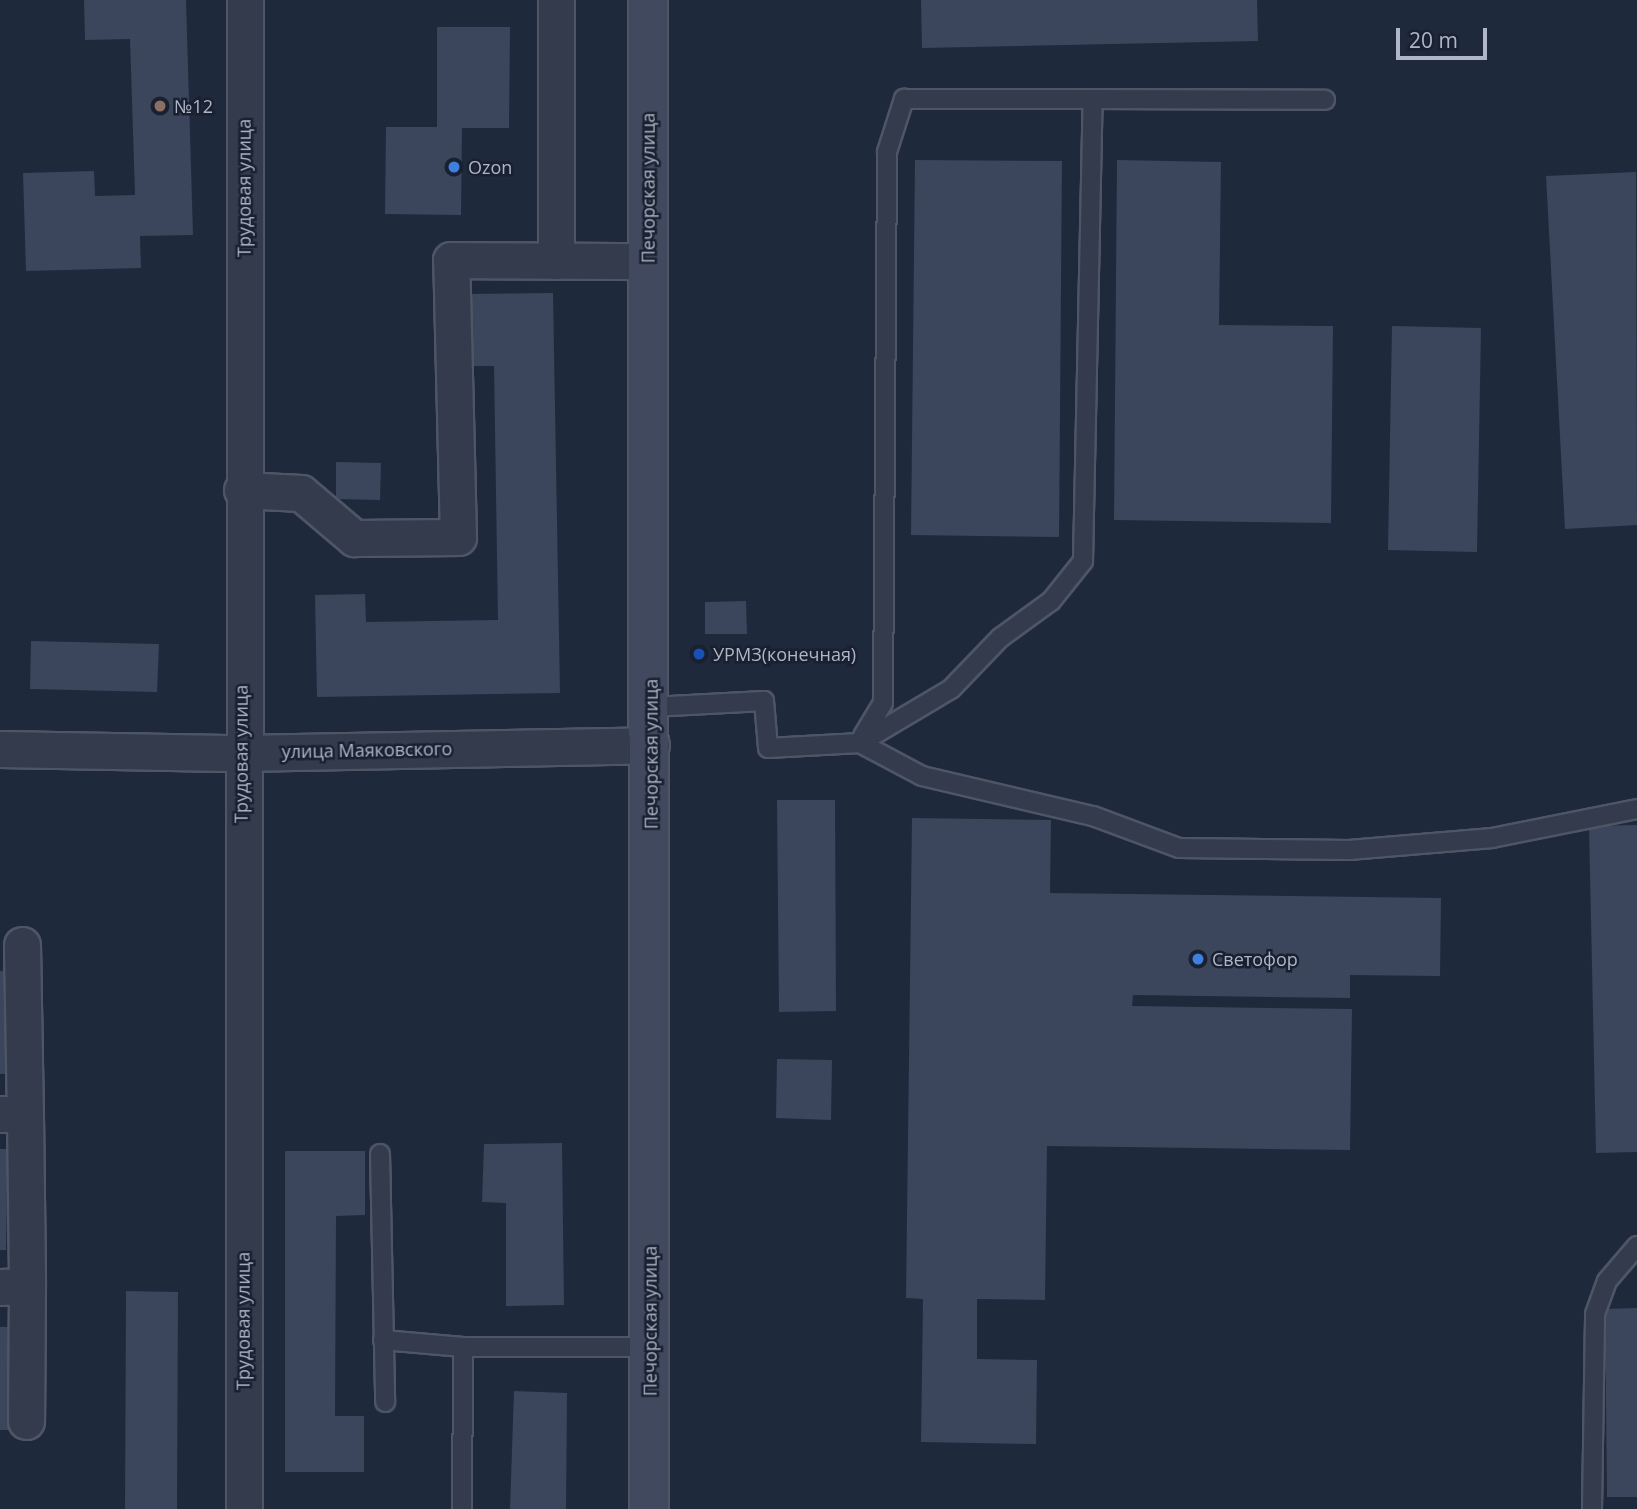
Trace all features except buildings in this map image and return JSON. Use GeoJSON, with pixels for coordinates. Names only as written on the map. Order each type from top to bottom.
{"type":"FeatureCollection","features":[{"type":"Feature","properties":{"kind":"street","name":"Трудовая улица"},"geometry":{"type":"LineString","coordinates":[[244,1509],[241,752],[245,0]]}},
{"type":"Feature","properties":{"kind":"street"},"geometry":{"type":"LineString","coordinates":[[556,0],[556,261]]}},
{"type":"Feature","properties":{"kind":"street","name":"Печорская улица"},"geometry":{"type":"LineString","coordinates":[[648,0],[651,707],[649,1509]]}},
{"type":"Feature","properties":{"kind":"street"},"geometry":{"type":"LineString","coordinates":[[242,489],[301,493],[354,538],[458,537],[451,260],[649,261]]}},
{"type":"Feature","properties":{"kind":"street","name":"улица Маяковского"},"geometry":{"type":"LineString","coordinates":[[0,749],[241,752],[651,745]]}},
{"type":"Feature","properties":{"kind":"street"},"geometry":{"type":"LineString","coordinates":[[22,945],[12,1114],[14,1287],[26,1421]]}},
{"type":"Feature","properties":{"kind":"lane"},"geometry":{"type":"LineString","coordinates":[[860,743],[883,703],[887,152],[904,99],[1325,100]]}},
{"type":"Feature","properties":{"kind":"lane"},"geometry":{"type":"LineString","coordinates":[[651,707],[764,701],[768,748],[860,743],[951,689],[1000,638],[1051,601],[1083,561],[1093,99]]}},
{"type":"Feature","properties":{"kind":"lane"},"geometry":{"type":"LineString","coordinates":[[860,743],[922,776],[1093,816],[1179,848],[1349,850],[1466,841],[1637,808]]}},
{"type":"Feature","properties":{"kind":"lane"},"geometry":{"type":"LineString","coordinates":[[380,1154],[385,1402]]}},
{"type":"Feature","properties":{"kind":"lane"},"geometry":{"type":"LineString","coordinates":[[1592,1509],[1595,1314],[1607,1281],[1637,1246]]}},
{"type":"Feature","properties":{"kind":"lane"},"geometry":{"type":"LineString","coordinates":[[383,1340],[463,1347],[650,1347]]}},
{"type":"Feature","properties":{"kind":"lane"},"geometry":{"type":"LineString","coordinates":[[462,1509],[463,1347]]}},
{"type":"Feature","properties":{"kind":"place","name":"№12"},"geometry":{"type":"Point","coordinates":[160,106]}},
{"type":"Feature","properties":{"kind":"place","name":"Ozon"},"geometry":{"type":"Point","coordinates":[454,167]}},
{"type":"Feature","properties":{"kind":"place","name":"УРМЗ(конечная)"},"geometry":{"type":"Point","coordinates":[699,654]}},
{"type":"Feature","properties":{"kind":"place","name":"Светофор"},"geometry":{"type":"Point","coordinates":[1198,959]}}]}
